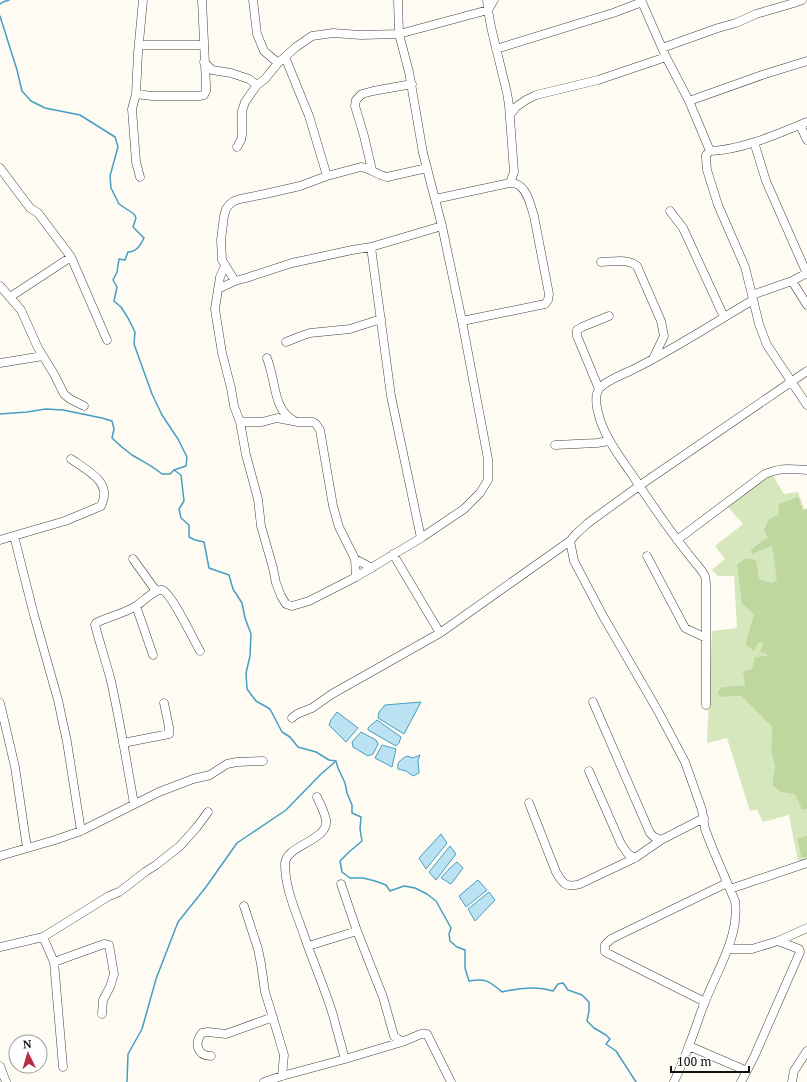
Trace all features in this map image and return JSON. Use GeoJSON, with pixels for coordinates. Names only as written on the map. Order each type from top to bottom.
{"type":"FeatureCollection","features":[{"type":"Feature","properties":{"kind":"street"},"geometry":{"type":"LineString","coordinates":[[140,177],[136,162],[132,109],[136,94],[143,0]]}},
{"type":"Feature","properties":{"kind":"street"},"geometry":{"type":"LineString","coordinates":[[136,94],[152,96],[204,95],[206,91],[208,72],[204,62],[202,0]]}},
{"type":"Feature","properties":{"kind":"street"},"geometry":{"type":"LineString","coordinates":[[253,0],[257,34],[264,51],[278,63]]}},
{"type":"Feature","properties":{"kind":"street"},"geometry":{"type":"LineString","coordinates":[[225,266],[220,277],[215,309],[223,362],[231,388],[234,406],[240,422],[246,455],[258,499],[261,526],[276,583],[286,604],[292,606],[298,605],[356,577],[420,538],[464,509],[480,493],[488,480],[488,459],[462,321],[442,226],[423,153],[412,84],[399,34],[398,0]]}},
{"type":"Feature","properties":{"kind":"street"},"geometry":{"type":"LineString","coordinates":[[487,0],[496,49],[507,93],[510,115],[510,138],[514,172],[510,183]]}},
{"type":"Feature","properties":{"kind":"street"},"geometry":{"type":"LineString","coordinates":[[237,147],[242,135],[242,111],[245,102],[257,85],[265,79],[278,63],[312,36],[333,33],[361,36],[399,34],[488,10],[494,0]]}},
{"type":"Feature","properties":{"kind":"street"},"geometry":{"type":"LineString","coordinates":[[662,48],[736,23],[756,14],[802,0]]}},
{"type":"Feature","properties":{"kind":"street"},"geometry":{"type":"LineString","coordinates":[[496,49],[613,13],[641,1],[662,48],[689,101],[710,151]]}},
{"type":"Feature","properties":{"kind":"street"},"geometry":{"type":"LineString","coordinates":[[139,45],[204,45]]}},
{"type":"Feature","properties":{"kind":"street"},"geometry":{"type":"LineString","coordinates":[[510,115],[516,107],[536,95],[598,80],[666,56]]}},
{"type":"Feature","properties":{"kind":"street"},"geometry":{"type":"LineString","coordinates":[[285,57],[309,116],[327,176]]}},
{"type":"Feature","properties":{"kind":"street"},"geometry":{"type":"LineString","coordinates":[[689,101],[807,61]]}},
{"type":"Feature","properties":{"kind":"street"},"geometry":{"type":"LineString","coordinates":[[208,72],[231,73],[249,79],[257,85]]}},
{"type":"Feature","properties":{"kind":"street"},"geometry":{"type":"LineString","coordinates":[[372,170],[355,106],[356,100],[362,94],[412,84]]}},
{"type":"Feature","properties":{"kind":"street"},"geometry":{"type":"LineString","coordinates":[[807,140],[804,124],[754,142],[722,151],[710,151],[706,155],[707,170],[718,205],[745,267],[759,324],[767,345],[807,405]]}},
{"type":"Feature","properties":{"kind":"street"},"geometry":{"type":"LineString","coordinates":[[599,389],[610,380],[652,360],[724,317],[753,297],[807,274],[766,181],[754,142]]}},
{"type":"Feature","properties":{"kind":"street"},"geometry":{"type":"LineString","coordinates":[[235,281],[222,260],[222,230],[226,209],[234,200],[300,186],[327,176],[360,167],[372,170],[381,176],[387,177],[427,168]]}},
{"type":"Feature","properties":{"kind":"street"},"geometry":{"type":"LineString","coordinates":[[0,168],[30,208],[38,213],[71,257],[107,340]]}},
{"type":"Feature","properties":{"kind":"street"},"geometry":{"type":"LineString","coordinates":[[435,199],[510,183],[519,185],[526,194],[531,205],[549,294],[548,300],[545,304],[462,321]]}},
{"type":"Feature","properties":{"kind":"street"},"geometry":{"type":"LineString","coordinates":[[670,211],[683,228],[724,317]]}},
{"type":"Feature","properties":{"kind":"street"},"geometry":{"type":"LineString","coordinates":[[218,289],[235,281],[292,263],[371,247],[442,226]]}},
{"type":"Feature","properties":{"kind":"street"},"geometry":{"type":"LineString","coordinates":[[371,247],[391,396],[420,538]]}},
{"type":"Feature","properties":{"kind":"street"},"geometry":{"type":"LineString","coordinates":[[10,298],[71,257]]}},
{"type":"Feature","properties":{"kind":"street"},"geometry":{"type":"LineString","coordinates":[[601,262],[628,261],[633,262],[637,266],[661,321],[664,336],[652,360]]}},
{"type":"Feature","properties":{"kind":"street"},"geometry":{"type":"LineString","coordinates":[[792,281],[807,306]]}},
{"type":"Feature","properties":{"kind":"street"},"geometry":{"type":"LineString","coordinates":[[0,286],[21,310],[38,348],[64,394],[70,399],[84,406]]}},
{"type":"Feature","properties":{"kind":"street"},"geometry":{"type":"LineString","coordinates":[[609,316],[577,330],[577,336],[599,389],[596,401],[598,415],[605,432],[639,486],[677,540],[705,576],[706,705]]}},
{"type":"Feature","properties":{"kind":"street"},"geometry":{"type":"LineString","coordinates":[[286,342],[310,333],[350,329],[381,319]]}},
{"type":"Feature","properties":{"kind":"street"},"geometry":{"type":"LineString","coordinates":[[664,336],[678,344]]}},
{"type":"Feature","properties":{"kind":"street"},"geometry":{"type":"LineString","coordinates":[[0,363],[43,356]]}},
{"type":"Feature","properties":{"kind":"street"},"geometry":{"type":"LineString","coordinates":[[267,358],[281,409],[288,417],[298,422]]}},
{"type":"Feature","properties":{"kind":"street"},"geometry":{"type":"LineString","coordinates":[[292,718],[297,714],[312,708],[332,694],[440,633],[570,541],[588,523],[639,486],[807,371]]}},
{"type":"Feature","properties":{"kind":"street"},"geometry":{"type":"LineString","coordinates":[[240,422],[262,422],[277,418],[298,422],[313,422],[316,424],[320,430],[332,506],[339,527],[355,559],[356,577]]}},
{"type":"Feature","properties":{"kind":"street"},"geometry":{"type":"LineString","coordinates":[[555,445],[597,444],[610,441]]}},
{"type":"Feature","properties":{"kind":"street"},"geometry":{"type":"LineString","coordinates":[[0,540],[65,521],[101,506],[104,501],[105,492],[103,486],[96,477],[71,459]]}},
{"type":"Feature","properties":{"kind":"street"},"geometry":{"type":"LineString","coordinates":[[677,540],[766,474],[774,470],[784,468],[807,470]]}},
{"type":"Feature","properties":{"kind":"street"},"geometry":{"type":"LineString","coordinates":[[14,536],[58,700],[67,742],[81,831]]}},
{"type":"Feature","properties":{"kind":"street"},"geometry":{"type":"LineString","coordinates":[[570,541],[574,561],[603,616],[658,711],[685,762],[704,818],[705,828],[735,900],[736,910],[729,949],[705,1002],[674,1082]]}},
{"type":"Feature","properties":{"kind":"street"},"geometry":{"type":"LineString","coordinates":[[394,554],[440,633]]}},
{"type":"Feature","properties":{"kind":"street"},"geometry":{"type":"LineString","coordinates":[[646,556],[685,628],[706,638]]}},
{"type":"Feature","properties":{"kind":"street"},"geometry":{"type":"LineString","coordinates":[[132,559],[156,591]]}},
{"type":"Feature","properties":{"kind":"street"},"geometry":{"type":"LineString","coordinates":[[355,559],[372,568]]}},
{"type":"Feature","properties":{"kind":"street"},"geometry":{"type":"LineString","coordinates":[[134,804],[111,680],[95,625],[96,623],[136,606],[156,591],[162,590],[166,592],[177,608],[200,651]]}},
{"type":"Feature","properties":{"kind":"street"},"geometry":{"type":"LineString","coordinates":[[136,606],[153,655]]}},
{"type":"Feature","properties":{"kind":"street"},"geometry":{"type":"LineString","coordinates":[[593,702],[650,833],[654,838],[661,840]]}},
{"type":"Feature","properties":{"kind":"street"},"geometry":{"type":"LineString","coordinates":[[0,703],[15,767],[27,848]]}},
{"type":"Feature","properties":{"kind":"street"},"geometry":{"type":"LineString","coordinates":[[124,744],[169,734],[164,703]]}},
{"type":"Feature","properties":{"kind":"street"},"geometry":{"type":"LineString","coordinates":[[0,856],[81,831],[159,792],[193,779],[210,775],[227,764],[263,761]]}},
{"type":"Feature","properties":{"kind":"street"},"geometry":{"type":"LineString","coordinates":[[589,771],[622,844],[628,854],[635,858]]}},
{"type":"Feature","properties":{"kind":"street"},"geometry":{"type":"LineString","coordinates":[[317,798],[326,820],[326,826],[322,832],[311,841],[292,852],[286,859],[285,864],[288,888],[333,1015],[345,1059]]}},
{"type":"Feature","properties":{"kind":"street"},"geometry":{"type":"LineString","coordinates":[[529,803],[556,872],[562,882],[572,886],[580,884],[635,858],[661,840],[704,818]]}},
{"type":"Feature","properties":{"kind":"street"},"geometry":{"type":"LineString","coordinates":[[0,947],[43,937],[109,896],[118,892],[156,865],[185,840],[208,812]]}},
{"type":"Feature","properties":{"kind":"street"},"geometry":{"type":"LineString","coordinates":[[705,1002],[605,952],[605,945],[611,939],[729,886],[807,863]]}},
{"type":"Feature","properties":{"kind":"street"},"geometry":{"type":"LineString","coordinates":[[340,884],[383,997],[394,1036],[391,1046]]}},
{"type":"Feature","properties":{"kind":"street"},"geometry":{"type":"LineString","coordinates":[[244,906],[258,949],[265,992],[284,1055],[282,1076]]}},
{"type":"Feature","properties":{"kind":"street"},"geometry":{"type":"LineString","coordinates":[[729,949],[752,949],[778,941],[807,928]]}},
{"type":"Feature","properties":{"kind":"street"},"geometry":{"type":"LineString","coordinates":[[308,946],[357,930]]}},
{"type":"Feature","properties":{"kind":"street"},"geometry":{"type":"LineString","coordinates":[[43,937],[54,962],[64,1068]]}},
{"type":"Feature","properties":{"kind":"street"},"geometry":{"type":"LineString","coordinates":[[741,1082],[800,952],[799,949],[778,941]]}},
{"type":"Feature","properties":{"kind":"street"},"geometry":{"type":"LineString","coordinates":[[54,962],[104,944],[109,945],[114,974],[110,987],[103,1000],[102,1014]]}},
{"type":"Feature","properties":{"kind":"street"},"geometry":{"type":"LineString","coordinates":[[211,1056],[205,1056],[200,1051],[197,1043],[202,1033],[208,1032],[226,1034],[273,1017]]}},
{"type":"Feature","properties":{"kind":"street"},"geometry":{"type":"LineString","coordinates":[[264,1082],[275,1081],[282,1076],[391,1046],[421,1034],[427,1034],[451,1082]]}},
{"type":"Feature","properties":{"kind":"street"},"geometry":{"type":"LineString","coordinates":[[394,1036],[402,1042]]}},
{"type":"Feature","properties":{"kind":"street"},"geometry":{"type":"LineString","coordinates":[[689,1046],[747,1071]]}},
{"type":"Feature","properties":{"kind":"street"},"geometry":{"type":"LineString","coordinates":[[792,1082],[794,1071],[807,1051]]}},
{"type":"Feature","properties":{"kind":"street"},"geometry":{"type":"LineString","coordinates":[[0,1066],[6,1082]]}},
{"type":"Feature","properties":{"kind":"green space"},"geometry":{"type":"Polygon","coordinates":[[[772,474],[784,494],[798,492],[804,509],[807,509],[778,515],[769,519],[769,539],[752,554],[772,546],[778,580],[772,583],[759,579],[754,614],[745,644],[761,642],[768,656],[752,669],[745,685],[722,687],[721,697],[741,696],[772,727],[771,750],[775,766],[772,785],[781,792],[795,793],[802,810],[807,809],[807,835],[797,839],[801,857],[807,857],[807,860],[798,862],[789,815],[763,822],[757,810],[750,811],[727,738],[707,743],[712,631],[737,628],[734,576],[718,576],[712,570],[725,559],[715,546],[743,524],[727,506],[772,474]]]}},
{"type":"Feature","properties":{"kind":"green space"},"geometry":{"type":"Polygon","coordinates":[[[798,497],[803,510],[807,509],[807,809],[802,810],[795,794],[781,792],[772,785],[775,766],[771,750],[772,727],[741,696],[721,697],[717,693],[722,687],[745,685],[743,671],[752,669],[755,657],[767,656],[767,654],[760,652],[763,645],[761,642],[758,643],[754,651],[745,644],[754,614],[742,604],[737,565],[746,558],[756,560],[759,579],[772,583],[777,580],[772,546],[752,554],[751,550],[763,540],[768,538],[764,530],[769,519],[778,515],[779,504],[798,497]]]}},
{"type":"Feature","properties":{"kind":"green space"},"geometry":{"type":"Polygon","coordinates":[[[807,835],[807,857],[801,857],[797,839],[807,835]]]}},
{"type":"Feature","properties":{"kind":"water"},"geometry":{"type":"Polygon","coordinates":[[[421,702],[404,734],[378,718],[379,712],[385,705],[421,702]]]}},
{"type":"Feature","properties":{"kind":"water"},"geometry":{"type":"Polygon","coordinates":[[[337,712],[358,728],[346,742],[329,725],[337,712]]]}},
{"type":"Feature","properties":{"kind":"water"},"geometry":{"type":"Polygon","coordinates":[[[377,720],[401,737],[396,746],[368,730],[368,728],[377,720]]]}},
{"type":"Feature","properties":{"kind":"water"},"geometry":{"type":"Polygon","coordinates":[[[361,732],[376,740],[378,744],[373,754],[368,756],[353,747],[352,742],[361,732]]]}},
{"type":"Feature","properties":{"kind":"water"},"geometry":{"type":"Polygon","coordinates":[[[382,745],[396,749],[392,767],[375,758],[382,745]]]}},
{"type":"Feature","properties":{"kind":"water"},"geometry":{"type":"Polygon","coordinates":[[[420,755],[418,760],[419,773],[413,776],[406,771],[398,769],[399,763],[403,758],[407,756],[413,758],[420,755]]]}},
{"type":"Feature","properties":{"kind":"water"},"geometry":{"type":"Polygon","coordinates":[[[441,834],[447,843],[426,869],[419,858],[441,834]]]}},
{"type":"Feature","properties":{"kind":"water"},"geometry":{"type":"Polygon","coordinates":[[[450,846],[456,854],[436,880],[429,872],[450,846]]]}},
{"type":"Feature","properties":{"kind":"water"},"geometry":{"type":"Polygon","coordinates":[[[457,862],[463,868],[451,884],[441,878],[457,862]]]}},
{"type":"Feature","properties":{"kind":"water"},"geometry":{"type":"Polygon","coordinates":[[[478,880],[487,890],[466,907],[459,896],[478,880]]]}},
{"type":"Feature","properties":{"kind":"water"},"geometry":{"type":"Polygon","coordinates":[[[489,892],[495,900],[475,921],[468,909],[489,892]]]}},
{"type":"Feature","properties":{"kind":"waterway"},"geometry":{"type":"LineString","coordinates":[[0,4],[9,0]]}},
{"type":"Feature","properties":{"kind":"waterway"},"geometry":{"type":"LineString","coordinates":[[0,16],[22,91],[31,101],[45,108],[80,115],[115,137],[118,147],[110,176],[111,188],[119,204],[134,214],[136,218],[133,227],[144,238],[134,251],[128,252],[125,260],[119,259],[117,272],[113,280],[117,287],[114,301],[121,307],[135,332],[134,344],[152,394],[162,415],[178,439],[187,457],[186,466],[174,470],[170,474],[162,474],[132,455],[112,438],[114,429],[112,421],[102,418],[63,410],[46,409],[0,414]]}},
{"type":"Feature","properties":{"kind":"waterway"},"geometry":{"type":"LineString","coordinates":[[174,470],[181,475],[184,501],[179,509],[181,518],[189,525],[189,537],[204,542],[209,568],[229,575],[233,589],[242,603],[245,618],[251,634],[250,656],[246,673],[247,689],[256,701],[270,709],[282,732],[290,737],[298,747],[316,752],[329,760],[336,761],[352,805],[352,813],[361,817],[360,829],[362,841],[340,861],[342,872],[350,878],[363,878],[386,885],[390,891],[404,886],[415,888],[427,894],[436,901],[451,928],[449,934],[450,941],[457,947],[465,950],[465,968],[469,981],[487,981],[502,992],[528,988],[541,988],[553,991],[558,984],[563,983],[568,990],[582,995],[589,1002],[587,1021],[610,1039],[606,1044],[616,1051],[636,1082]]}},
{"type":"Feature","properties":{"kind":"waterway"},"geometry":{"type":"LineString","coordinates":[[127,1082],[128,1054],[142,1029],[156,979],[178,922],[206,887],[237,843],[286,810],[321,774],[335,762]]}}]}
